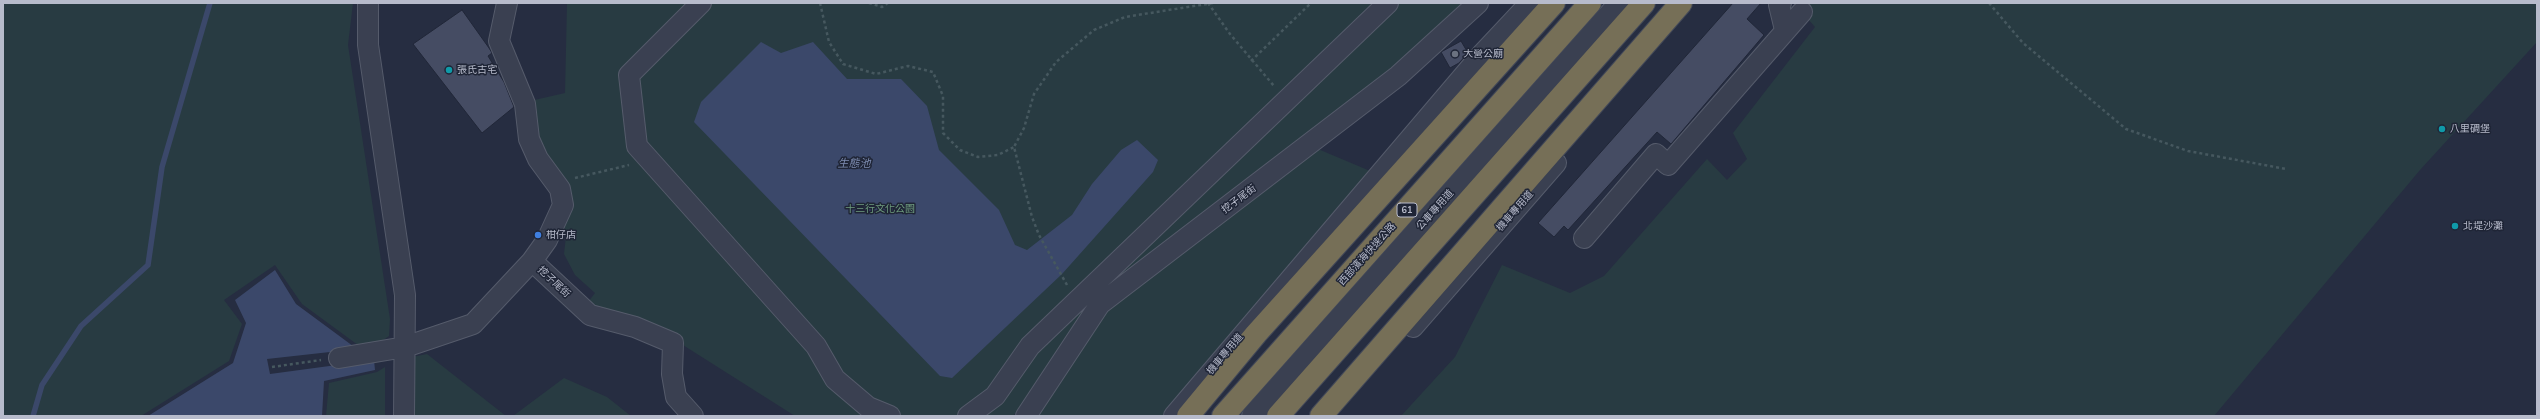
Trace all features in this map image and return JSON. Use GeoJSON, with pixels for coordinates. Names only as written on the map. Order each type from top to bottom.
{"type":"FeatureCollection","features":[{"type":"Feature","properties":{"kind":"highway"},"geometry":{"type":"LineString","coordinates":[[1188,416],[1256,334],[1492,59],[1554,3]]}},
{"type":"Feature","properties":{"kind":"highway","name":"西部濱海快速公路"},"geometry":{"type":"LineString","coordinates":[[1223,416],[1590,3]]}},
{"type":"Feature","properties":{"kind":"highway"},"geometry":{"type":"LineString","coordinates":[[1278,416],[1644,3]]}},
{"type":"Feature","properties":{"kind":"highway"},"geometry":{"type":"LineString","coordinates":[[1321,416],[1579,129],[1682,3]]}},
{"type":"Feature","properties":{"kind":"lane"},"geometry":{"type":"LineString","coordinates":[[368,3],[368,45],[405,295],[404,416]]}},
{"type":"Feature","properties":{"kind":"lane"},"geometry":{"type":"LineString","coordinates":[[507,3],[499,41],[525,104],[529,139],[538,158],[561,192]]}},
{"type":"Feature","properties":{"kind":"lane"},"geometry":{"type":"LineString","coordinates":[[700,3],[629,75],[637,146],[816,346],[835,379],[868,407],[890,416]]}},
{"type":"Feature","properties":{"kind":"lane"},"geometry":{"type":"LineString","coordinates":[[968,416],[995,396],[1030,346],[1388,3]]}},
{"type":"Feature","properties":{"kind":"lane","name":"挖子尾街"},"geometry":{"type":"LineString","coordinates":[[1026,416],[1100,304],[1392,81],[1478,3]]}},
{"type":"Feature","properties":{"kind":"lane","name":"機車專用道"},"geometry":{"type":"LineString","coordinates":[[1174,416],[1492,59],[1530,3]]}},
{"type":"Feature","properties":{"kind":"lane","name":"公車專用道"},"geometry":{"type":"LineString","coordinates":[[1252,416],[1619,3]]}},
{"type":"Feature","properties":{"kind":"lane","name":"機車專用道"},"geometry":{"type":"LineString","coordinates":[[1333,416],[1579,129],[1693,3]]}},
{"type":"Feature","properties":{"kind":"lane"},"geometry":{"type":"LineString","coordinates":[[1781,3],[1779,5],[1785,30]]}},
{"type":"Feature","properties":{"kind":"lane"},"geometry":{"type":"LineString","coordinates":[[1584,238],[1656,154],[1668,165],[1802,12]]}},
{"type":"Feature","properties":{"kind":"lane","name":"挖子尾街"},"geometry":{"type":"LineString","coordinates":[[561,192],[563,205],[547,240],[532,261],[590,315],[635,327],[673,343],[672,374],[676,397],[692,416]]}},
{"type":"Feature","properties":{"kind":"lane"},"geometry":{"type":"LineString","coordinates":[[339,358],[405,347],[473,324],[532,261]]}},
{"type":"Feature","properties":{"kind":"path"},"geometry":{"type":"LineString","coordinates":[[820,3],[829,42],[843,64],[876,74],[908,66],[932,72],[943,96],[943,133],[960,150],[978,157],[998,155],[1014,147],[1024,128],[1034,94],[1056,62],[1094,30],[1125,18],[1213,3]]}},
{"type":"Feature","properties":{"kind":"path"},"geometry":{"type":"LineString","coordinates":[[869,3],[882,7],[888,3]]}},
{"type":"Feature","properties":{"kind":"path"},"geometry":{"type":"LineString","coordinates":[[1251,61],[1311,3]]}},
{"type":"Feature","properties":{"kind":"path"},"geometry":{"type":"LineString","coordinates":[[1989,3],[2023,43],[2126,129],[2188,151],[2286,169]]}},
{"type":"Feature","properties":{"kind":"path"},"geometry":{"type":"LineString","coordinates":[[1208,4],[1251,61],[1286,100]]}},
{"type":"Feature","properties":{"kind":"path"},"geometry":{"type":"LineString","coordinates":[[1014,147],[1032,217],[1039,235],[1065,282]]}},
{"type":"Feature","properties":{"kind":"path"},"geometry":{"type":"LineString","coordinates":[[561,192],[568,180],[579,176],[601,170],[651,163]]}},
{"type":"Feature","properties":{"kind":"path"},"geometry":{"type":"LineString","coordinates":[[272,367],[339,358]]}},
{"type":"Feature","properties":{"kind":"green space"},"geometry":{"type":"Polygon","coordinates":[[[3,3],[353,3],[348,45],[390,319],[389,336],[375,346],[362,348],[302,304],[275,265],[224,300],[242,324],[229,361],[141,416],[3,416],[3,3]]]}},
{"type":"Feature","properties":{"kind":"green space","name":"十三行文化公園"},"geometry":{"type":"Polygon","coordinates":[[[567,3],[1469,3],[1424,46],[1097,299],[1035,391],[1013,416],[795,416],[675,340],[585,306],[595,293],[575,275],[564,254],[566,236],[556,231],[567,208],[534,140],[530,101],[565,93],[567,3]]]}},
{"type":"Feature","properties":{"kind":"green space"},"geometry":{"type":"Polygon","coordinates":[[[2537,3],[2537,42],[2420,170],[2214,416],[1401,416],[1455,357],[1502,265],[1570,293],[1604,276],[1707,159],[1727,180],[1747,159],[1733,133],[1815,27],[1795,4],[2537,3]]]}},
{"type":"Feature","properties":{"kind":"green space"},"geometry":{"type":"Polygon","coordinates":[[[1318,149],[1382,176],[1165,416],[1031,416],[1105,311],[1318,149]]]}},
{"type":"Feature","properties":{"kind":"green space"},"geometry":{"type":"Polygon","coordinates":[[[427,354],[506,416],[411,416],[412,357],[427,354]]]}},
{"type":"Feature","properties":{"kind":"green space"},"geometry":{"type":"Polygon","coordinates":[[[385,367],[385,416],[326,416],[329,383],[377,372],[385,367]]]}},
{"type":"Feature","properties":{"kind":"green space"},"geometry":{"type":"Polygon","coordinates":[[[564,378],[607,397],[631,416],[513,416],[564,378]]]}},
{"type":"Feature","properties":{"kind":"water","name":"生態池"},"geometry":{"type":"Polygon","coordinates":[[[761,42],[781,53],[813,42],[847,79],[901,79],[927,106],[939,150],[999,210],[1015,245],[1027,250],[1072,215],[1092,184],[1121,150],[1137,140],[1158,160],[1153,172],[1062,274],[952,378],[940,376],[694,122],[701,102],[761,42]]]}},
{"type":"Feature","properties":{"kind":"water"},"geometry":{"type":"Polygon","coordinates":[[[275,270],[296,304],[357,349],[267,359],[270,374],[374,360],[375,370],[324,381],[322,416],[148,416],[233,363],[246,323],[235,300],[275,270]]]}},
{"type":"Feature","properties":{"kind":"building"},"geometry":{"type":"Polygon","coordinates":[[[1733,3],[1761,3],[1747,19],[1764,35],[1671,144],[1657,132],[1568,230],[1564,226],[1554,237],[1538,223],[1733,3]]]}},
{"type":"Feature","properties":{"kind":"building","name":"張氏古宅"},"geometry":{"type":"Polygon","coordinates":[[[462,10],[492,53],[488,56],[504,82],[514,107],[482,133],[413,44],[462,10]]]}},
{"type":"Feature","properties":{"kind":"building","name":"大營公廟"},"geometry":{"type":"Polygon","coordinates":[[[1461,41],[1468,53],[1459,63],[1450,68],[1441,52],[1461,41]]]}},
{"type":"Feature","properties":{"kind":"waterway"},"geometry":{"type":"LineString","coordinates":[[33,416],[42,385],[81,326],[148,265],[162,167],[210,3]]}},
{"type":"Feature","properties":{"kind":"place","name":"大營公廟"},"geometry":{"type":"Point","coordinates":[1455,54]}},
{"type":"Feature","properties":{"kind":"place","name":"張氏古宅"},"geometry":{"type":"Point","coordinates":[449,70]}},
{"type":"Feature","properties":{"kind":"place","name":"八里碉堡"},"geometry":{"type":"Point","coordinates":[2442,129]}},
{"type":"Feature","properties":{"kind":"place","name":"北堤沙灘"},"geometry":{"type":"Point","coordinates":[2455,226]}},
{"type":"Feature","properties":{"kind":"place","name":"柑仔店"},"geometry":{"type":"Point","coordinates":[538,235]}}]}
